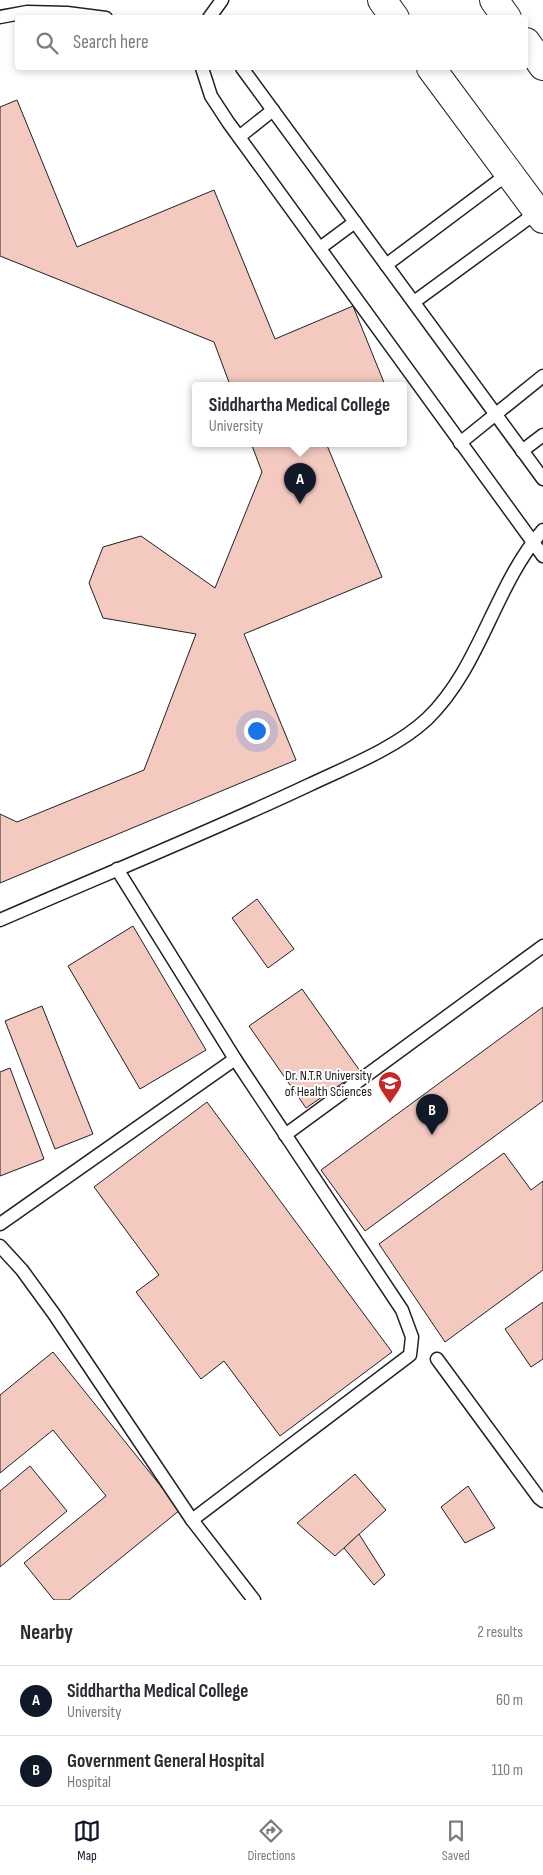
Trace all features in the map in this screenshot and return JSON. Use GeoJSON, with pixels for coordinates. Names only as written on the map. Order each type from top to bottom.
{"type":"FeatureCollection","features":[{"type":"Feature","properties":{"kind":"street"},"geometry":{"type":"LineString","coordinates":[[382,0],[393,15]]}},
{"type":"Feature","properties":{"kind":"street"},"geometry":{"type":"LineString","coordinates":[[494,0],[505,15]]}},
{"type":"Feature","properties":{"kind":"street"},"geometry":{"type":"LineString","coordinates":[[528,45],[543,66]]}},
{"type":"Feature","properties":{"kind":"street"},"geometry":{"type":"LineString","coordinates":[[432,70],[540,216]]}},
{"type":"Feature","properties":{"kind":"lane"},"geometry":{"type":"LineString","coordinates":[[211,15],[222,0]]}},
{"type":"Feature","properties":{"kind":"lane"},"geometry":{"type":"LineString","coordinates":[[0,17],[27,12],[83,15]]}},
{"type":"Feature","properties":{"kind":"lane"},"geometry":{"type":"LineString","coordinates":[[203,70],[211,96],[239,137],[543,556]]}},
{"type":"Feature","properties":{"kind":"lane"},"geometry":{"type":"LineString","coordinates":[[243,70],[543,479]]}},
{"type":"Feature","properties":{"kind":"lane"},"geometry":{"type":"LineString","coordinates":[[239,137],[273,110]]}},
{"type":"Feature","properties":{"kind":"lane"},"geometry":{"type":"LineString","coordinates":[[386,265],[508,173]]}},
{"type":"Feature","properties":{"kind":"lane"},"geometry":{"type":"LineString","coordinates":[[414,302],[540,216]]}},
{"type":"Feature","properties":{"kind":"lane"},"geometry":{"type":"LineString","coordinates":[[320,248],[355,222]]}},
{"type":"Feature","properties":{"kind":"lane"},"geometry":{"type":"LineString","coordinates":[[460,443],[543,376]]}},
{"type":"Feature","properties":{"kind":"lane"},"geometry":{"type":"LineString","coordinates":[[522,451],[543,435]]}},
{"type":"Feature","properties":{"kind":"lane"},"geometry":{"type":"LineString","coordinates":[[0,920],[274,802],[397,741],[426,720],[450,692],[471,656],[498,600],[532,542],[543,530]]}},
{"type":"Feature","properties":{"kind":"lane"},"geometry":{"type":"LineString","coordinates":[[117,869],[235,1059],[402,1310],[412,1337],[410,1355],[192,1520]]}},
{"type":"Feature","properties":{"kind":"lane"},"geometry":{"type":"LineString","coordinates":[[285,1135],[543,946]]}},
{"type":"Feature","properties":{"kind":"lane"},"geometry":{"type":"LineString","coordinates":[[0,1224],[235,1059]]}},
{"type":"Feature","properties":{"kind":"lane"},"geometry":{"type":"LineString","coordinates":[[0,1246],[22,1270],[54,1314],[192,1520],[254,1600]]}},
{"type":"Feature","properties":{"kind":"lane"},"geometry":{"type":"LineString","coordinates":[[437,1359],[543,1501]]}},
{"type":"Feature","properties":{"kind":"building"},"geometry":{"type":"Polygon","coordinates":[[[17,100],[77,247],[214,190],[275,339],[353,306],[384,382],[229,382],[214,342],[0,256],[0,107],[17,100]]]}},
{"type":"Feature","properties":{"kind":"building"},"geometry":{"type":"Polygon","coordinates":[[[253,447],[328,447],[382,577],[244,634],[296,760],[0,883],[0,814],[17,822],[144,770],[196,634],[103,618],[89,583],[103,547],[141,536],[215,588],[262,472],[253,447]]]}},
{"type":"Feature","properties":{"kind":"building"},"geometry":{"type":"Polygon","coordinates":[[[257,899],[294,949],[268,968],[232,918],[257,899]]]}},
{"type":"Feature","properties":{"kind":"building"},"geometry":{"type":"Polygon","coordinates":[[[133,926],[206,1050],[140,1089],[68,966],[133,926]]]}},
{"type":"Feature","properties":{"kind":"building"},"geometry":{"type":"Polygon","coordinates":[[[302,989],[360,1071],[306,1108],[249,1026],[302,989]]]}},
{"type":"Feature","properties":{"kind":"building"},"geometry":{"type":"Polygon","coordinates":[[[42,1006],[93,1134],[55,1149],[5,1021],[42,1006]]]}},
{"type":"Feature","properties":{"kind":"building"},"geometry":{"type":"Polygon","coordinates":[[[543,1007],[543,1101],[365,1231],[321,1170],[543,1007]]]}},
{"type":"Feature","properties":{"kind":"building"},"geometry":{"type":"Polygon","coordinates":[[[10,1068],[44,1159],[0,1176],[0,1072],[10,1068]]]}},
{"type":"Feature","properties":{"kind":"building"},"geometry":{"type":"Polygon","coordinates":[[[207,1102],[392,1352],[280,1436],[224,1361],[201,1379],[136,1292],[159,1275],[94,1187],[207,1102]]]}},
{"type":"Feature","properties":{"kind":"building"},"geometry":{"type":"Polygon","coordinates":[[[504,1153],[531,1190],[543,1181],[543,1270],[445,1342],[379,1244],[504,1153]]]}},
{"type":"Feature","properties":{"kind":"building"},"geometry":{"type":"Polygon","coordinates":[[[543,1302],[543,1359],[531,1367],[505,1329],[543,1302]]]}},
{"type":"Feature","properties":{"kind":"building"},"geometry":{"type":"Polygon","coordinates":[[[53,1352],[180,1510],[69,1600],[54,1600],[24,1563],[106,1496],[53,1430],[0,1473],[0,1395],[53,1352]]]}},
{"type":"Feature","properties":{"kind":"building"},"geometry":{"type":"Polygon","coordinates":[[[30,1466],[67,1511],[0,1567],[0,1491],[30,1466]]]}},
{"type":"Feature","properties":{"kind":"building"},"geometry":{"type":"Polygon","coordinates":[[[355,1474],[386,1510],[335,1556],[297,1523],[355,1474]]]}},
{"type":"Feature","properties":{"kind":"building"},"geometry":{"type":"Polygon","coordinates":[[[468,1486],[495,1528],[465,1543],[441,1507],[468,1486]]]}},
{"type":"Feature","properties":{"kind":"building"},"geometry":{"type":"Polygon","coordinates":[[[359,1534],[385,1575],[374,1585],[344,1548],[359,1534]]]}},
{"type":"Feature","properties":{"kind":"place","name":"Siddhartha Medical College"},"geometry":{"type":"Point","coordinates":[300,504]}},
{"type":"Feature","properties":{"kind":"place","name":"Dr. N.T.R University of Health Sciences"},"geometry":{"type":"Point","coordinates":[390,1104]}},
{"type":"Feature","properties":{"kind":"place","name":"Government General Hospital"},"geometry":{"type":"Point","coordinates":[432,1135]}}]}
